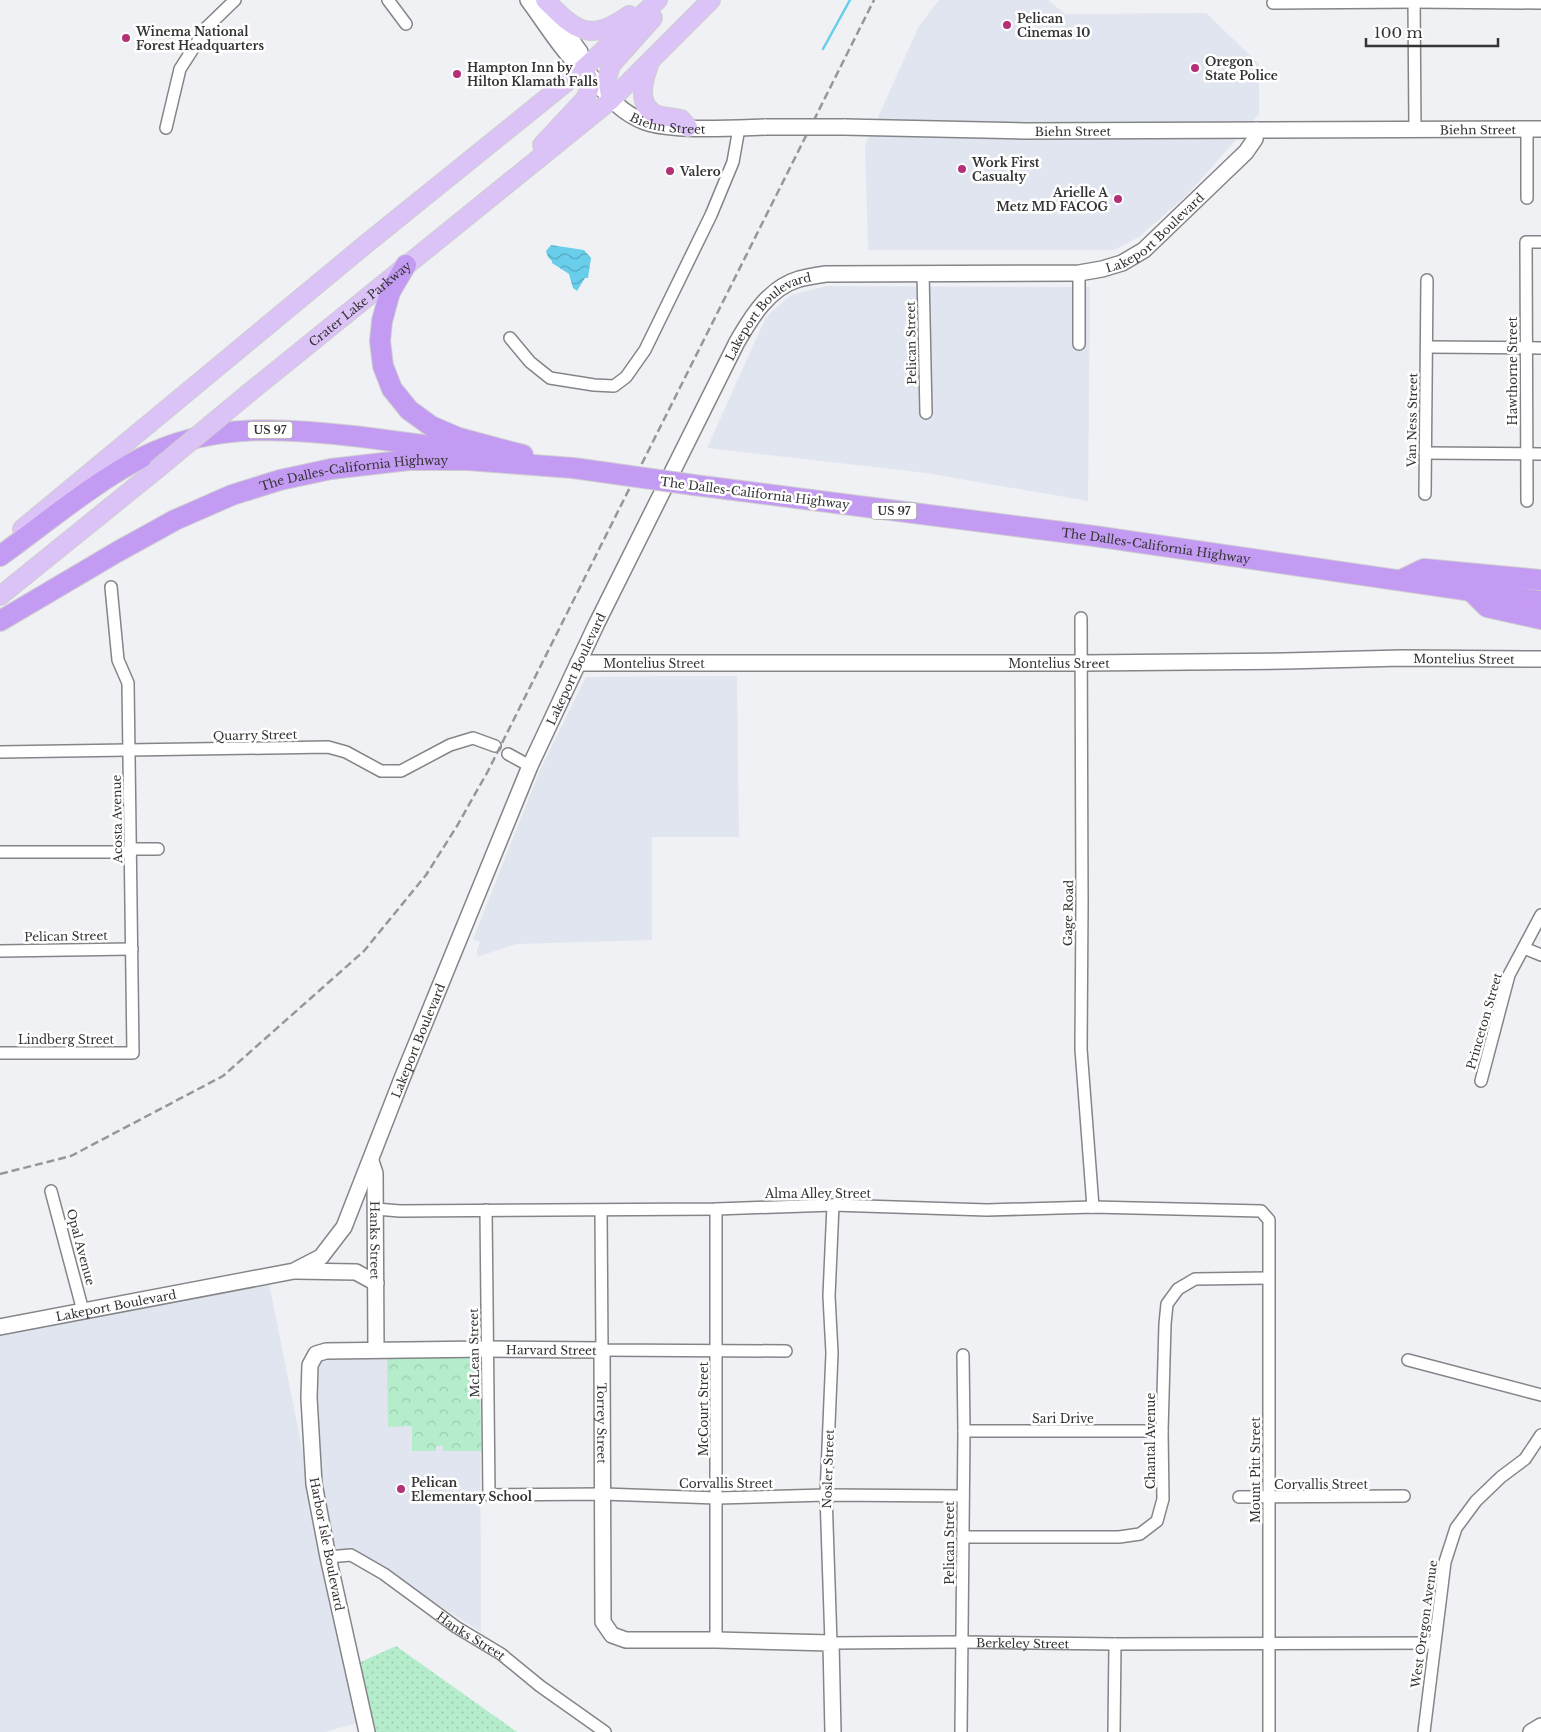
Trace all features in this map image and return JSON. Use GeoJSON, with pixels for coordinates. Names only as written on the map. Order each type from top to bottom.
{"type":"FeatureCollection","features":[{"type":"Feature","properties":{"kind":"highway"},"geometry":{"type":"LineString","coordinates":[[406,265],[390,292],[380,340],[383,366],[392,389],[409,410],[431,426],[459,438],[573,468]]}},
{"type":"Feature","properties":{"kind":"highway","name":"US 97"},"geometry":{"type":"LineString","coordinates":[[0,556],[122,469],[174,444],[212,434],[260,430],[306,430],[573,468]]}},
{"type":"Feature","properties":{"kind":"highway","name":"The Dalles-California Highway"},"geometry":{"type":"LineString","coordinates":[[0,621],[175,520],[232,494],[280,480],[331,469],[408,460],[467,460],[573,468],[1094,536],[1541,601]]}},
{"type":"Feature","properties":{"kind":"highway"},"geometry":{"type":"LineString","coordinates":[[1401,580],[1424,570],[1541,580]]}},
{"type":"Feature","properties":{"kind":"highway"},"geometry":{"type":"LineString","coordinates":[[1471,591],[1486,607],[1541,619]]}},
{"type":"Feature","properties":{"kind":"main road"},"geometry":{"type":"LineString","coordinates":[[545,0],[568,24],[583,30],[600,31],[617,24],[649,0]]}},
{"type":"Feature","properties":{"kind":"main road"},"geometry":{"type":"LineString","coordinates":[[0,547],[366,244],[584,68],[658,0]]}},
{"type":"Feature","properties":{"kind":"main road"},"geometry":{"type":"LineString","coordinates":[[611,100],[607,79],[611,65],[670,0]]}},
{"type":"Feature","properties":{"kind":"main road","name":"Crater Lake Parkway"},"geometry":{"type":"LineString","coordinates":[[0,596],[611,100],[711,0]]}},
{"type":"Feature","properties":{"kind":"main road"},"geometry":{"type":"LineString","coordinates":[[649,63],[642,83],[642,91],[649,108],[659,115],[681,119],[688,128]]}},
{"type":"Feature","properties":{"kind":"main road"},"geometry":{"type":"LineString","coordinates":[[517,176],[530,156],[588,94],[591,83],[584,68]]}},
{"type":"Feature","properties":{"kind":"street"},"geometry":{"type":"LineString","coordinates":[[166,128],[180,69],[207,27],[235,0]]}},
{"type":"Feature","properties":{"kind":"street"},"geometry":{"type":"LineString","coordinates":[[388,0],[406,24]]}},
{"type":"Feature","properties":{"kind":"street"},"geometry":{"type":"LineString","coordinates":[[528,0],[571,57],[584,68]]}},
{"type":"Feature","properties":{"kind":"street"},"geometry":{"type":"LineString","coordinates":[[545,0],[552,14],[579,50],[584,68]]}},
{"type":"Feature","properties":{"kind":"street"},"geometry":{"type":"LineString","coordinates":[[1273,4],[1414,1],[1541,3]]}},
{"type":"Feature","properties":{"kind":"street"},"geometry":{"type":"LineString","coordinates":[[1414,1],[1416,129]]}},
{"type":"Feature","properties":{"kind":"street","name":"Biehn Street"},"geometry":{"type":"LineString","coordinates":[[584,68],[611,100],[627,114],[646,122],[688,128],[844,126],[1025,131],[1534,129]]}},
{"type":"Feature","properties":{"kind":"street"},"geometry":{"type":"LineString","coordinates":[[510,338],[530,362],[550,378],[614,386],[626,377],[645,350],[712,215],[733,162],[738,128]]}},
{"type":"Feature","properties":{"kind":"street"},"geometry":{"type":"LineString","coordinates":[[1527,198],[1534,129]]}},
{"type":"Feature","properties":{"kind":"street","name":"Lakeport Boulevard"},"geometry":{"type":"LineString","coordinates":[[0,1327],[294,1271],[321,1257],[344,1227],[530,766],[637,541],[724,368],[755,312],[775,291],[797,280],[826,274],[1079,274],[1122,263],[1144,250],[1246,152],[1252,145],[1256,130]]}},
{"type":"Feature","properties":{"kind":"street","name":"Hawthorne Street"},"geometry":{"type":"LineString","coordinates":[[1527,500],[1526,242],[1541,242]]}},
{"type":"Feature","properties":{"kind":"street","name":"Pelican Street"},"geometry":{"type":"LineString","coordinates":[[923,273],[926,413]]}},
{"type":"Feature","properties":{"kind":"street"},"geometry":{"type":"LineString","coordinates":[[1079,274],[1079,344]]}},
{"type":"Feature","properties":{"kind":"street","name":"Van Ness Street"},"geometry":{"type":"LineString","coordinates":[[1426,494],[1427,280]]}},
{"type":"Feature","properties":{"kind":"street"},"geometry":{"type":"LineString","coordinates":[[1427,347],[1541,348]]}},
{"type":"Feature","properties":{"kind":"street"},"geometry":{"type":"LineString","coordinates":[[1426,453],[1541,454]]}},
{"type":"Feature","properties":{"kind":"street","name":"Acosta Avenue"},"geometry":{"type":"LineString","coordinates":[[111,587],[118,660],[128,683],[133,1053]]}},
{"type":"Feature","properties":{"kind":"street","name":"Gage Road"},"geometry":{"type":"LineString","coordinates":[[1081,618],[1081,1049],[1093,1207]]}},
{"type":"Feature","properties":{"kind":"street","name":"Montelius Street"},"geometry":{"type":"LineString","coordinates":[[578,663],[1285,661],[1402,658],[1541,659]]}},
{"type":"Feature","properties":{"kind":"street","name":"Quarry Street"},"geometry":{"type":"LineString","coordinates":[[0,752],[328,747],[346,752],[381,772],[401,771],[450,745],[473,738],[495,746]]}},
{"type":"Feature","properties":{"kind":"street"},"geometry":{"type":"LineString","coordinates":[[508,754],[530,766]]}},
{"type":"Feature","properties":{"kind":"street"},"geometry":{"type":"LineString","coordinates":[[0,852],[158,849]]}},
{"type":"Feature","properties":{"kind":"street","name":"Princeton Street"},"geometry":{"type":"LineString","coordinates":[[1481,1081],[1510,975],[1541,915]]}},
{"type":"Feature","properties":{"kind":"street"},"geometry":{"type":"LineString","coordinates":[[1524,948],[1541,955]]}},
{"type":"Feature","properties":{"kind":"street","name":"Pelican Street"},"geometry":{"type":"LineString","coordinates":[[0,951],[132,949]]}},
{"type":"Feature","properties":{"kind":"street","name":"Lindberg Street"},"geometry":{"type":"LineString","coordinates":[[0,1053],[133,1053]]}},
{"type":"Feature","properties":{"kind":"street","name":"Hanks Street"},"geometry":{"type":"LineString","coordinates":[[371,1161],[375,1173],[376,1209],[376,1350]]}},
{"type":"Feature","properties":{"kind":"street","name":"Opal Avenue"},"geometry":{"type":"LineString","coordinates":[[52,1190],[83,1311]]}},
{"type":"Feature","properties":{"kind":"street","name":"Alma Alley Street"},"geometry":{"type":"LineString","coordinates":[[376,1209],[601,1210],[833,1205],[987,1210],[1093,1207],[1261,1210]]}},
{"type":"Feature","properties":{"kind":"street","name":"Nosler Street"},"geometry":{"type":"LineString","coordinates":[[833,1205],[829,1296],[832,1354],[826,1496],[833,1732]]}},
{"type":"Feature","properties":{"kind":"street","name":"McCourt Street"},"geometry":{"type":"LineString","coordinates":[[716,1208],[716,1640]]}},
{"type":"Feature","properties":{"kind":"street","name":"McLean Street"},"geometry":{"type":"LineString","coordinates":[[486,1210],[489,1495]]}},
{"type":"Feature","properties":{"kind":"street","name":"Torrey Street"},"geometry":{"type":"LineString","coordinates":[[601,1210],[603,1622],[612,1635]]}},
{"type":"Feature","properties":{"kind":"street","name":"Mount Pitt Street"},"geometry":{"type":"LineString","coordinates":[[1261,1210],[1269,1220],[1269,1732]]}},
{"type":"Feature","properties":{"kind":"street"},"geometry":{"type":"LineString","coordinates":[[294,1271],[356,1272],[376,1283]]}},
{"type":"Feature","properties":{"kind":"street","name":"Chantal Avenue"},"geometry":{"type":"LineString","coordinates":[[963,1537],[1118,1537],[1140,1534],[1157,1521],[1163,1499],[1162,1432],[1167,1304],[1178,1289],[1195,1280],[1268,1278]]}},
{"type":"Feature","properties":{"kind":"street","name":"Harvard Street"},"geometry":{"type":"LineString","coordinates":[[316,1354],[326,1351],[488,1349],[786,1351]]}},
{"type":"Feature","properties":{"kind":"street","name":"Harbor Isle Boulevard"},"geometry":{"type":"LineString","coordinates":[[316,1354],[310,1366],[308,1398],[314,1484],[328,1557],[367,1732]]}},
{"type":"Feature","properties":{"kind":"street","name":"Pelican Street"},"geometry":{"type":"LineString","coordinates":[[961,1732],[963,1355]]}},
{"type":"Feature","properties":{"kind":"street"},"geometry":{"type":"LineString","coordinates":[[1408,1360],[1541,1395]]}},
{"type":"Feature","properties":{"kind":"street","name":"Sari Drive"},"geometry":{"type":"LineString","coordinates":[[964,1432],[1162,1432]]}},
{"type":"Feature","properties":{"kind":"street","name":"West Oregon Avenue"},"geometry":{"type":"LineString","coordinates":[[1424,1732],[1445,1562],[1456,1528],[1476,1501],[1525,1459],[1541,1436]]}},
{"type":"Feature","properties":{"kind":"street","name":"Corvallis Street"},"geometry":{"type":"LineString","coordinates":[[489,1495],[603,1494],[717,1498],[962,1496]]}},
{"type":"Feature","properties":{"kind":"street","name":"Corvallis Street"},"geometry":{"type":"LineString","coordinates":[[1239,1498],[1404,1496]]}},
{"type":"Feature","properties":{"kind":"street","name":"Hanks Street"},"geometry":{"type":"LineString","coordinates":[[328,1557],[351,1555],[384,1574],[456,1627],[494,1649],[540,1686],[605,1732]]}},
{"type":"Feature","properties":{"kind":"street","name":"Berkeley Street"},"geometry":{"type":"LineString","coordinates":[[612,1635],[626,1640],[831,1643],[1434,1643]]}},
{"type":"Feature","properties":{"kind":"street"},"geometry":{"type":"LineString","coordinates":[[1114,1732],[1115,1644]]}},
{"type":"Feature","properties":{"kind":"street"},"geometry":{"type":"LineString","coordinates":[[1531,1732],[1541,1726]]}},
{"type":"Feature","properties":{"kind":"shaded area"},"geometry":{"type":"Polygon","coordinates":[[[939,0],[1048,0],[1065,14],[1206,13],[1259,64],[1259,114],[1187,195],[1139,237],[1114,250],[868,250],[865,146],[919,26],[939,0]]]}},
{"type":"Feature","properties":{"kind":"shaded area"},"geometry":{"type":"Polygon","coordinates":[[[826,286],[1090,287],[1088,501],[926,473],[707,448],[766,317],[791,295],[826,286]]]}},
{"type":"Feature","properties":{"kind":"shaded area"},"geometry":{"type":"Polygon","coordinates":[[[737,676],[739,837],[652,837],[652,940],[516,944],[477,957],[480,942],[473,939],[540,770],[586,677],[737,676]]]}},
{"type":"Feature","properties":{"kind":"shaded area"},"geometry":{"type":"Polygon","coordinates":[[[269,1283],[357,1723],[325,1732],[0,1732],[0,1331],[269,1283]]]}},
{"type":"Feature","properties":{"kind":"shaded area","name":"Pelican Elementary School"},"geometry":{"type":"Polygon","coordinates":[[[480,1356],[481,1632],[353,1550],[333,1551],[320,1482],[316,1414],[319,1362],[326,1358],[480,1356]]]}},
{"type":"Feature","properties":{"kind":"green space"},"geometry":{"type":"Polygon","coordinates":[[[480,1356],[481,1451],[443,1451],[443,1446],[436,1446],[436,1451],[412,1451],[412,1426],[388,1427],[387,1357],[480,1356]]]}},
{"type":"Feature","properties":{"kind":"green space"},"geometry":{"type":"Polygon","coordinates":[[[396,1646],[517,1732],[367,1732],[352,1666],[396,1646]]]}},
{"type":"Feature","properties":{"kind":"water"},"geometry":{"type":"Polygon","coordinates":[[[551,245],[584,250],[591,258],[588,278],[585,278],[577,291],[573,288],[569,274],[552,263],[548,257],[546,251],[551,245]]]}},
{"type":"Feature","properties":{"kind":"waterway"},"geometry":{"type":"LineString","coordinates":[[823,49],[850,0]]}},
{"type":"Feature","properties":{"kind":"railway"},"geometry":{"type":"LineString","coordinates":[[0,1174],[71,1156],[223,1076],[364,951],[426,875],[457,826],[488,771],[874,0]]}},
{"type":"Feature","properties":{"kind":"place","name":"Pelican Cinemas 10"},"geometry":{"type":"Point","coordinates":[1007,25]}},
{"type":"Feature","properties":{"kind":"place","name":"Winema National Forest Headquarters"},"geometry":{"type":"Point","coordinates":[126,38]}},
{"type":"Feature","properties":{"kind":"place","name":"Oregon State Police"},"geometry":{"type":"Point","coordinates":[1195,68]}},
{"type":"Feature","properties":{"kind":"place","name":"Hampton Inn by Hilton Klamath Falls"},"geometry":{"type":"Point","coordinates":[457,74]}},
{"type":"Feature","properties":{"kind":"place","name":"Work First Casualty"},"geometry":{"type":"Point","coordinates":[962,169]}},
{"type":"Feature","properties":{"kind":"place","name":"Valero"},"geometry":{"type":"Point","coordinates":[670,171]}},
{"type":"Feature","properties":{"kind":"place","name":"Arielle A Metz MD FACOG"},"geometry":{"type":"Point","coordinates":[1118,199]}},
{"type":"Feature","properties":{"kind":"place","name":"Pelican Elementary School"},"geometry":{"type":"Point","coordinates":[401,1489]}}]}
